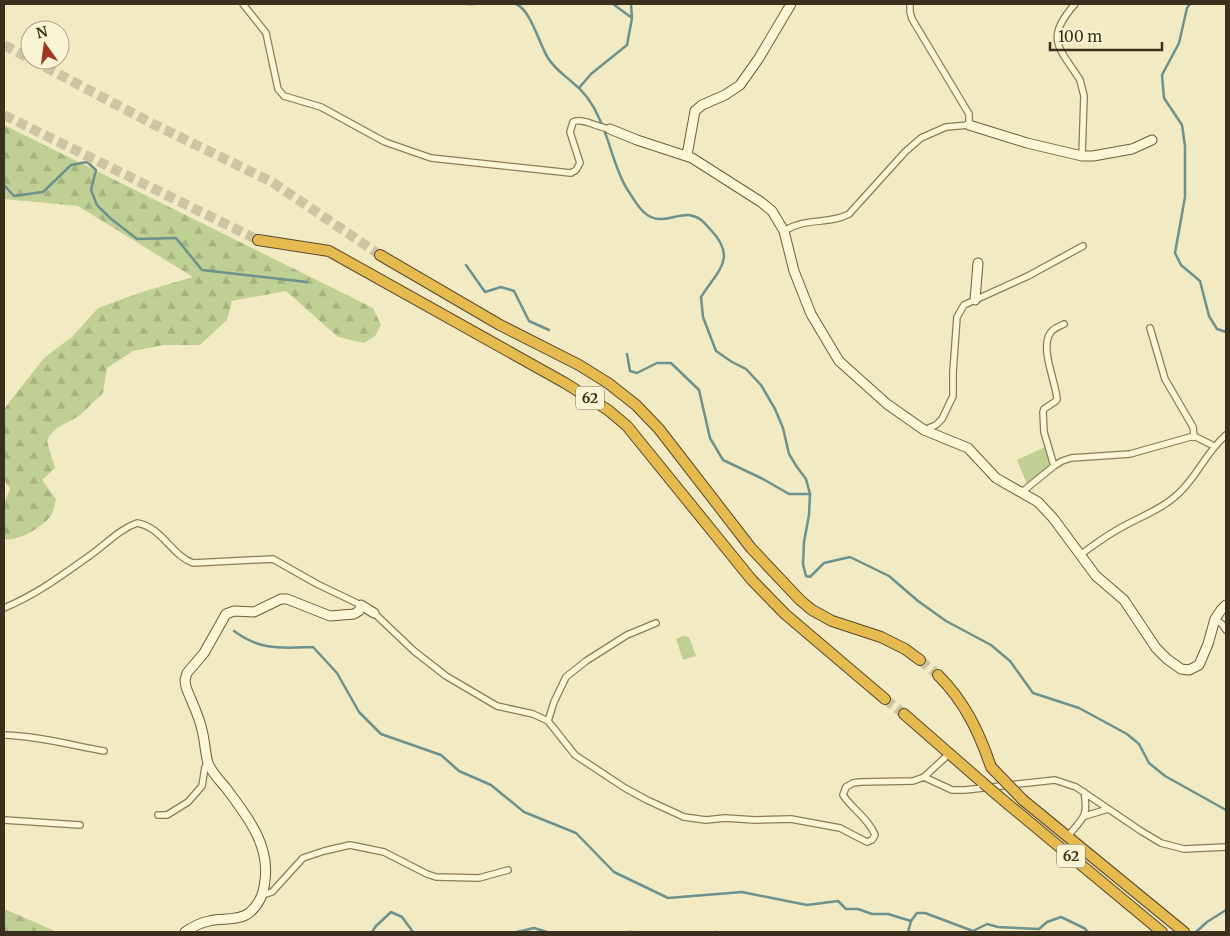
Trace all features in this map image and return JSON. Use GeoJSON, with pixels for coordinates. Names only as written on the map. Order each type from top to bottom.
{"type":"FeatureCollection","features":[{"type":"Feature","properties":{"kind":"highway","name":"62"},"geometry":{"type":"LineString","coordinates":[[258,240],[329,251],[564,382],[608,410],[627,426],[751,579],[785,614],[885,699]]}},
{"type":"Feature","properties":{"kind":"highway","name":"62"},"geometry":{"type":"LineString","coordinates":[[380,255],[500,325],[579,365],[608,383],[636,405],[659,428],[745,541],[800,600],[812,610],[832,621],[881,637],[920,660]]}},
{"type":"Feature","properties":{"kind":"highway","name":"62"},"geometry":{"type":"LineString","coordinates":[[938,675],[959,699],[973,720],[991,767],[1023,800],[1184,932]]}},
{"type":"Feature","properties":{"kind":"highway","name":"62"},"geometry":{"type":"LineString","coordinates":[[904,714],[1009,805],[1162,932]]}},
{"type":"Feature","properties":{"kind":"street"},"geometry":{"type":"LineString","coordinates":[[243,4],[266,33],[280,92],[287,97],[321,107],[390,145],[440,160],[466,161],[571,173],[576,170],[580,163],[570,132],[571,124],[575,120],[580,120],[600,128],[610,128],[637,140],[687,155],[701,162],[761,202],[775,215],[784,231],[794,271],[811,314],[839,361],[887,404],[924,430],[968,448],[992,476],[1038,502],[1096,576],[1124,600],[1156,648],[1166,659],[1181,668],[1189,670],[1198,665],[1208,644],[1215,619],[1226,606]]}},
{"type":"Feature","properties":{"kind":"street"},"geometry":{"type":"LineString","coordinates":[[687,155],[695,111],[702,105],[725,95],[740,85],[792,4]]}},
{"type":"Feature","properties":{"kind":"street"},"geometry":{"type":"LineString","coordinates":[[910,4],[912,19],[969,114],[969,125]]}},
{"type":"Feature","properties":{"kind":"street"},"geometry":{"type":"LineString","coordinates":[[1075,4],[1060,22],[1057,38],[1059,47],[1082,86],[1084,96],[1082,156]]}},
{"type":"Feature","properties":{"kind":"street"},"geometry":{"type":"LineString","coordinates":[[784,231],[796,224],[840,218],[849,214],[905,152],[921,138],[946,127],[969,125],[1046,148],[1082,156],[1093,156],[1132,149],[1152,140]]}},
{"type":"Feature","properties":{"kind":"street"},"geometry":{"type":"LineString","coordinates":[[924,430],[936,425],[942,419],[953,396],[957,317],[964,305],[1028,276],[1083,246]]}},
{"type":"Feature","properties":{"kind":"street"},"geometry":{"type":"LineString","coordinates":[[975,300],[978,262]]}},
{"type":"Feature","properties":{"kind":"street"},"geometry":{"type":"LineString","coordinates":[[1054,466],[1044,432],[1044,409],[1056,402],[1057,398],[1049,370],[1047,350],[1049,335],[1064,324]]}},
{"type":"Feature","properties":{"kind":"street"},"geometry":{"type":"LineString","coordinates":[[1150,328],[1165,379],[1193,427],[1194,436]]}},
{"type":"Feature","properties":{"kind":"street"},"geometry":{"type":"LineString","coordinates":[[1080,555],[1099,541],[1176,496],[1185,487],[1214,446],[1226,435]]}},
{"type":"Feature","properties":{"kind":"street"},"geometry":{"type":"LineString","coordinates":[[1022,492],[1054,466],[1071,458],[1130,454],[1194,436],[1214,446]]}},
{"type":"Feature","properties":{"kind":"street"},"geometry":{"type":"LineString","coordinates":[[4,608],[23,600],[94,553],[125,529],[137,523],[152,528],[184,559],[193,564],[273,559],[317,584],[361,605],[374,613],[426,661],[446,676],[497,706],[533,714],[548,721],[575,755],[647,800],[684,817],[696,819],[802,820],[840,828],[867,842],[875,836],[873,829],[848,803],[843,795],[846,787],[853,782],[912,781],[924,776],[950,753]]}},
{"type":"Feature","properties":{"kind":"street"},"geometry":{"type":"LineString","coordinates":[[185,932],[207,921],[233,918],[247,914],[257,905],[263,895],[266,875],[262,845],[255,829],[212,771],[208,762],[202,728],[185,680],[187,673],[204,653],[226,614],[234,610],[254,612],[281,599],[286,599],[330,616],[354,614],[360,611],[361,605]]}},
{"type":"Feature","properties":{"kind":"street"},"geometry":{"type":"LineString","coordinates":[[1215,619],[1226,630]]}},
{"type":"Feature","properties":{"kind":"street"},"geometry":{"type":"LineString","coordinates":[[548,721],[554,702],[566,677],[586,661],[627,635],[656,623]]}},
{"type":"Feature","properties":{"kind":"street"},"geometry":{"type":"LineString","coordinates":[[4,735],[27,736],[104,751]]}},
{"type":"Feature","properties":{"kind":"street"},"geometry":{"type":"LineString","coordinates":[[158,815],[167,815],[188,802],[202,786],[205,767],[208,762]]}},
{"type":"Feature","properties":{"kind":"street"},"geometry":{"type":"LineString","coordinates":[[924,776],[952,790],[1056,780],[1076,787],[1140,831],[1161,842],[1184,849],[1226,847]]}},
{"type":"Feature","properties":{"kind":"street"},"geometry":{"type":"LineString","coordinates":[[1084,792],[1085,816]]}},
{"type":"Feature","properties":{"kind":"street"},"geometry":{"type":"LineString","coordinates":[[1067,837],[1085,816],[1108,809]]}},
{"type":"Feature","properties":{"kind":"street"},"geometry":{"type":"LineString","coordinates":[[4,820],[80,825]]}},
{"type":"Feature","properties":{"kind":"street"},"geometry":{"type":"LineString","coordinates":[[263,895],[272,892],[303,858],[318,852],[350,845],[384,852],[436,877],[479,878],[508,870]]}},
{"type":"Feature","properties":{"kind":"green space"},"geometry":{"type":"Polygon","coordinates":[[[4,125],[373,308],[381,325],[375,336],[364,343],[338,337],[286,291],[232,301],[227,320],[200,345],[164,345],[133,351],[107,368],[103,393],[79,416],[57,428],[47,441],[55,468],[42,480],[56,499],[49,519],[24,536],[5,539],[4,503],[10,489],[4,480],[4,409],[44,358],[73,336],[98,308],[142,292],[193,277],[78,206],[4,199],[4,125]]]}},
{"type":"Feature","properties":{"kind":"green space"},"geometry":{"type":"Polygon","coordinates":[[[1045,447],[1052,464],[1027,484],[1017,460],[1045,447]]]}},
{"type":"Feature","properties":{"kind":"green space"},"geometry":{"type":"Polygon","coordinates":[[[683,636],[689,637],[696,656],[683,660],[676,639],[683,636]]]}},
{"type":"Feature","properties":{"kind":"green space"},"geometry":{"type":"Polygon","coordinates":[[[4,909],[7,910],[57,932],[4,932],[4,909]]]}},
{"type":"Feature","properties":{"kind":"waterway"},"geometry":{"type":"LineString","coordinates":[[467,4],[474,4]]}},
{"type":"Feature","properties":{"kind":"waterway"},"geometry":{"type":"LineString","coordinates":[[516,4],[526,13],[550,62],[581,90],[591,103],[603,127],[623,181],[641,209],[647,215],[656,219],[684,215],[699,218],[718,239],[723,248],[724,256],[719,271],[701,297],[703,317],[716,351],[746,369],[761,385],[775,409],[783,428],[789,454],[806,479],[810,494],[809,515],[804,542],[803,564],[806,576],[810,577],[824,563],[850,557],[889,576],[918,601],[946,621],[991,645],[1010,661],[1033,693],[1079,708],[1127,734],[1139,744],[1149,763],[1165,776],[1226,810]]}},
{"type":"Feature","properties":{"kind":"waterway"},"geometry":{"type":"LineString","coordinates":[[613,4],[632,18]]}},
{"type":"Feature","properties":{"kind":"waterway"},"geometry":{"type":"LineString","coordinates":[[579,88],[591,74],[627,45],[632,18],[631,4]]}},
{"type":"Feature","properties":{"kind":"waterway"},"geometry":{"type":"LineString","coordinates":[[1190,4],[1187,8],[1179,43],[1162,75],[1164,98],[1182,125],[1185,146],[1185,197],[1175,253],[1181,265],[1200,281],[1209,316],[1217,329],[1226,332]]}},
{"type":"Feature","properties":{"kind":"waterway"},"geometry":{"type":"LineString","coordinates":[[4,185],[14,196],[43,192],[71,165],[87,162],[96,170],[91,190],[97,205],[137,239],[176,238],[202,270],[307,282]]}},
{"type":"Feature","properties":{"kind":"waterway"},"geometry":{"type":"LineString","coordinates":[[466,265],[485,292],[501,287],[514,291],[529,321],[549,330]]}},
{"type":"Feature","properties":{"kind":"waterway"},"geometry":{"type":"LineString","coordinates":[[627,354],[630,371],[637,373],[657,363],[671,363],[699,390],[710,438],[723,460],[789,494],[810,494]]}},
{"type":"Feature","properties":{"kind":"waterway"},"geometry":{"type":"LineString","coordinates":[[234,631],[262,645],[281,648],[313,647],[337,673],[359,712],[381,734],[441,755],[459,771],[491,785],[524,812],[576,833],[614,872],[668,898],[742,892],[807,905],[838,901],[846,909],[858,909],[872,914],[888,914],[911,921]]}},
{"type":"Feature","properties":{"kind":"waterway"},"geometry":{"type":"LineString","coordinates":[[1196,932],[1207,922],[1226,910]]}},
{"type":"Feature","properties":{"kind":"waterway"},"geometry":{"type":"LineString","coordinates":[[372,932],[391,912],[402,917],[413,932]]}},
{"type":"Feature","properties":{"kind":"waterway"},"geometry":{"type":"LineString","coordinates":[[908,932],[911,921],[917,913],[925,913],[973,931],[987,924],[998,927],[1039,929],[1047,922],[1061,917],[1084,928],[1088,932]]}},
{"type":"Feature","properties":{"kind":"waterway"},"geometry":{"type":"LineString","coordinates":[[517,932],[534,928],[547,932]]}},
{"type":"Feature","properties":{"kind":"tunnel"},"geometry":{"type":"LineString","coordinates":[[4,45],[20,54]]}},
{"type":"Feature","properties":{"kind":"tunnel"},"geometry":{"type":"LineString","coordinates":[[51,70],[153,124],[272,182],[380,255]]}},
{"type":"Feature","properties":{"kind":"tunnel"},"geometry":{"type":"LineString","coordinates":[[4,115],[258,240]]}},
{"type":"Feature","properties":{"kind":"tunnel"},"geometry":{"type":"LineString","coordinates":[[920,660],[938,675]]}},
{"type":"Feature","properties":{"kind":"tunnel"},"geometry":{"type":"LineString","coordinates":[[885,699],[904,714]]}}]}
